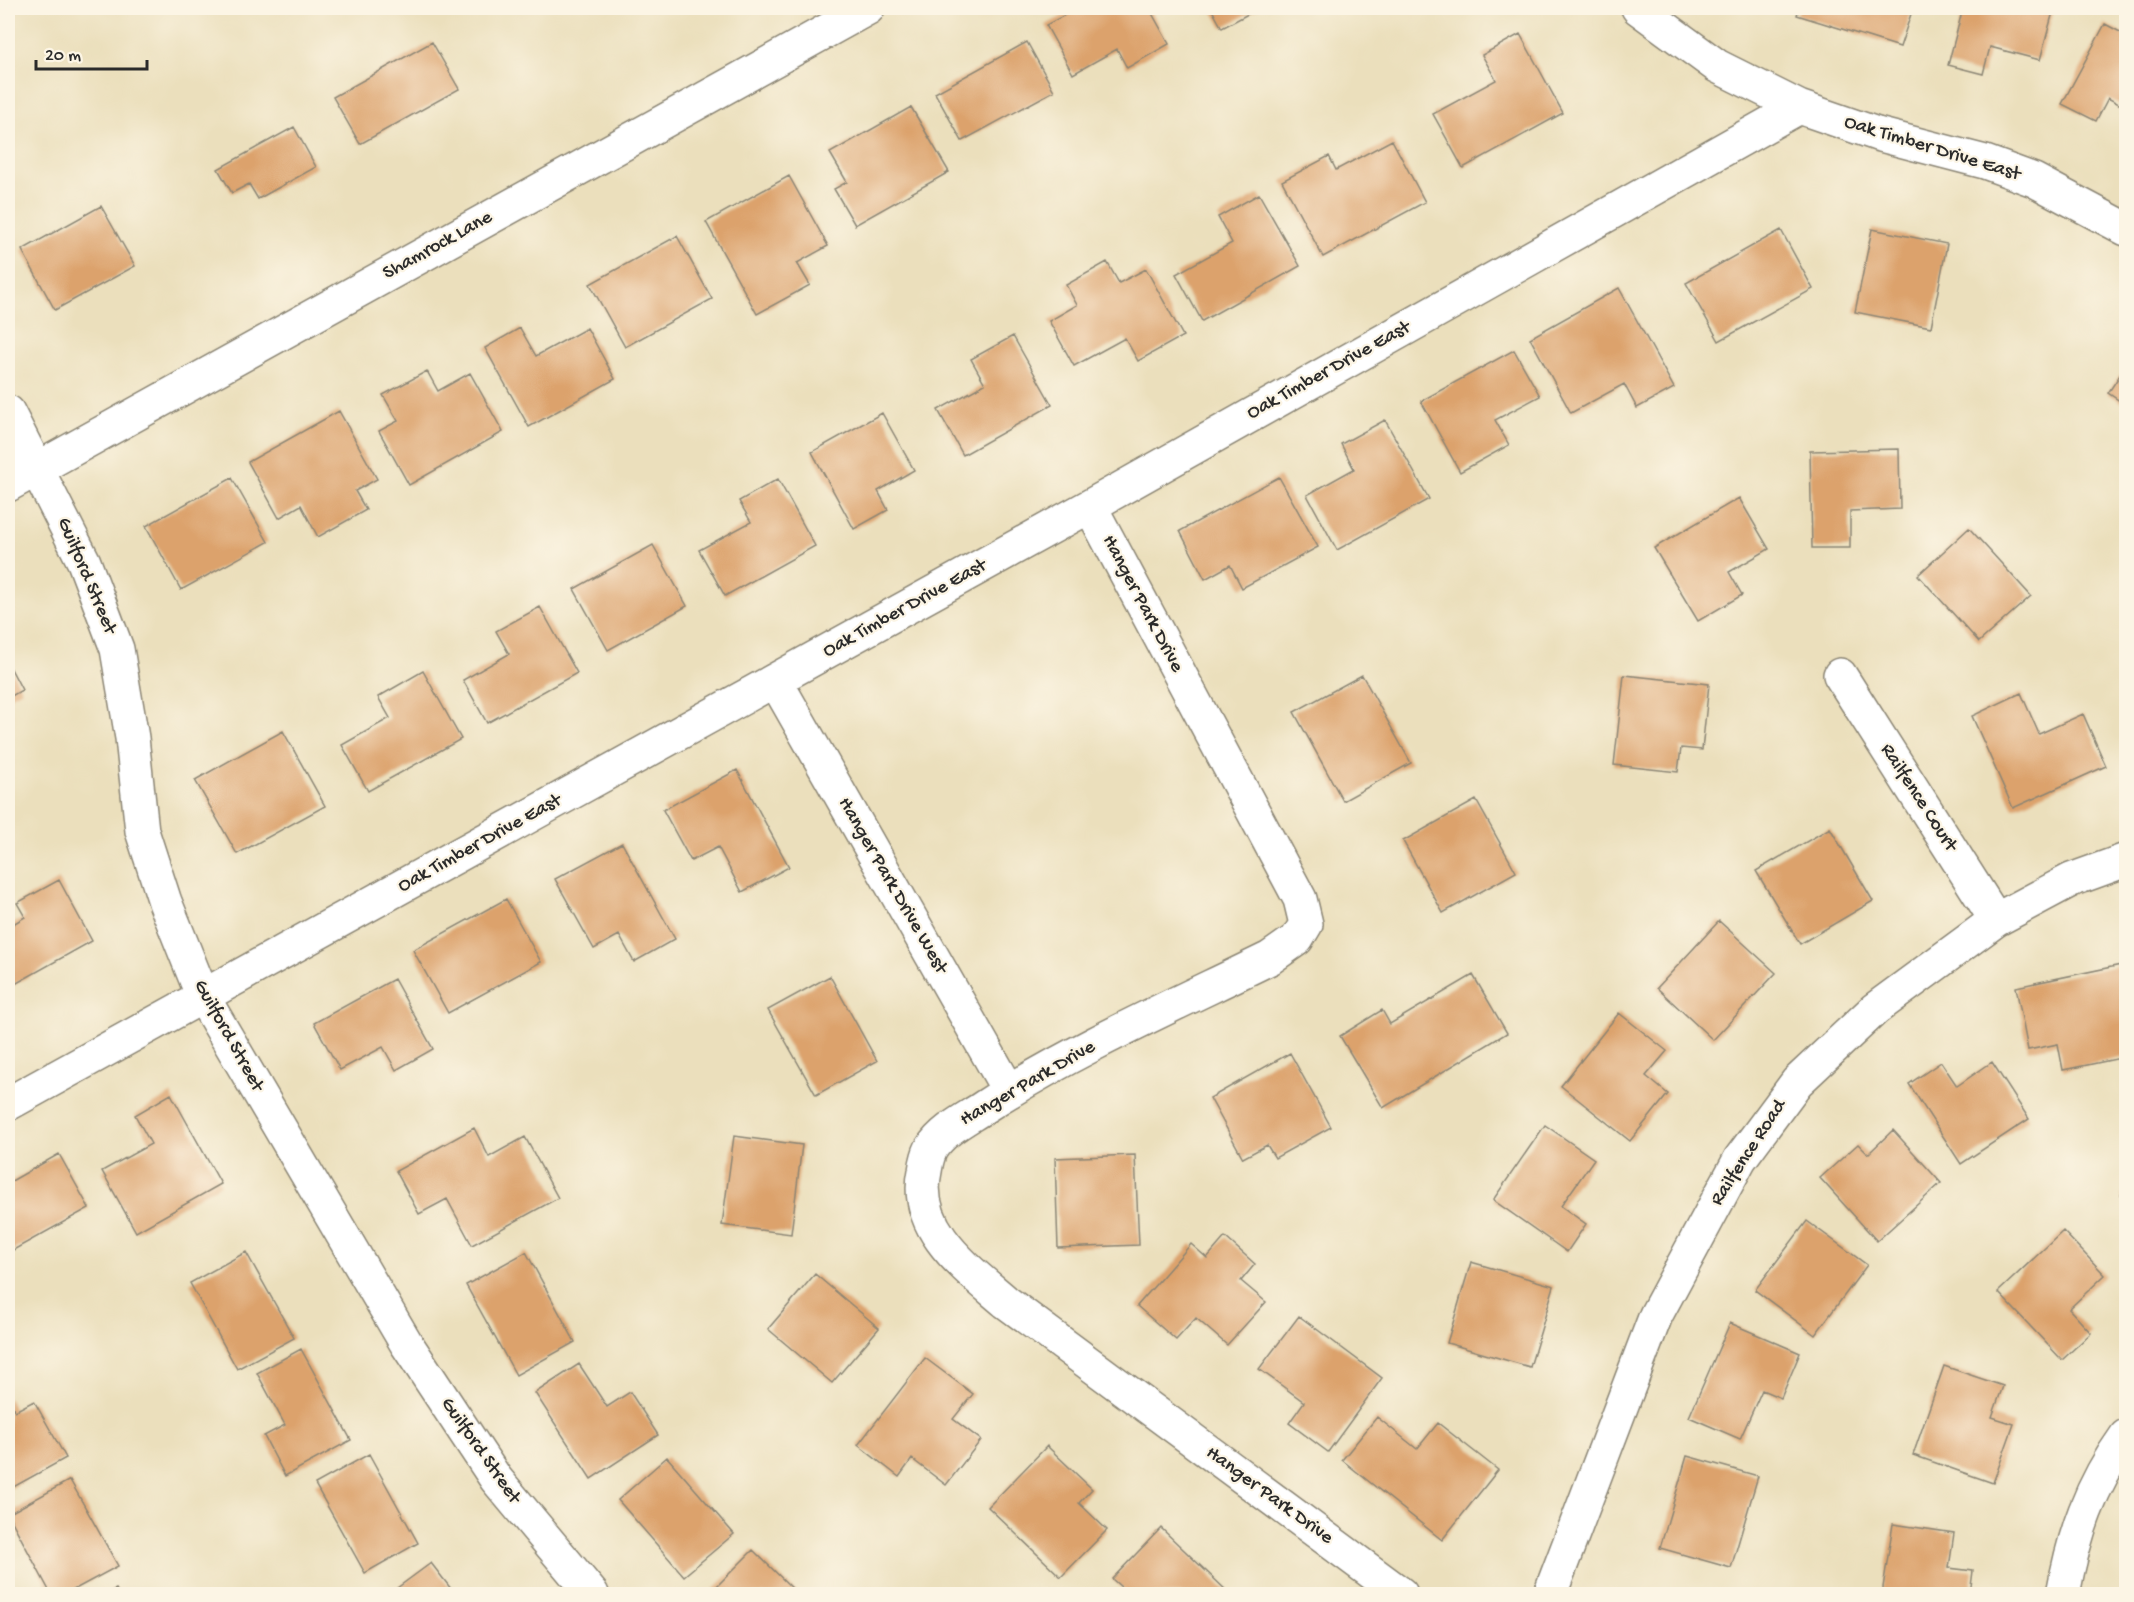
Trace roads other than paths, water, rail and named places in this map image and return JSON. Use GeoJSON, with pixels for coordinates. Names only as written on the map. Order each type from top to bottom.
{"type":"FeatureCollection","features":[{"type":"Feature","properties":{"kind":"street","name":"Shamrock Lane"},"geometry":{"type":"LineString","coordinates":[[8,485],[868,8]]}},
{"type":"Feature","properties":{"kind":"street","name":"Oak Timber Drive East"},"geometry":{"type":"LineString","coordinates":[[1638,8],[1718,66],[1799,107],[1877,134],[1985,162],[2034,180],[2127,229]]}},
{"type":"Feature","properties":{"kind":"street","name":"Oak Timber Drive East"},"geometry":{"type":"LineString","coordinates":[[8,1104],[1090,506],[1799,107]]}},
{"type":"Feature","properties":{"kind":"street","name":"Guilford Street"},"geometry":{"type":"LineString","coordinates":[[8,412],[84,562],[117,649],[132,738],[142,831],[165,902],[203,997],[406,1343],[496,1479],[592,1594]]}},
{"type":"Feature","properties":{"kind":"street","name":"Hanger Park Drive"},"geometry":{"type":"LineString","coordinates":[[1090,506],[1300,899],[1306,924],[1297,939],[1270,958],[1087,1048],[1009,1091],[951,1129],[931,1150],[924,1173],[926,1204],[933,1226],[951,1254],[1006,1302],[1401,1594]]}},
{"type":"Feature","properties":{"kind":"street","name":"Railfence Court"},"geometry":{"type":"LineString","coordinates":[[1840,675],[1995,920]]}},
{"type":"Feature","properties":{"kind":"street","name":"Hanger Park Drive West"},"geometry":{"type":"LineString","coordinates":[[776,680],[1009,1091]]}},
{"type":"Feature","properties":{"kind":"street","name":"Railfence Road"},"geometry":{"type":"LineString","coordinates":[[1550,1594],[1656,1315],[1740,1159],[1806,1074],[1875,1010],[1995,920],[2071,880],[2127,860]]}},
{"type":"Feature","properties":{"kind":"street"},"geometry":{"type":"LineString","coordinates":[[2063,1594],[2070,1556],[2090,1493],[2127,1436]]}}]}
